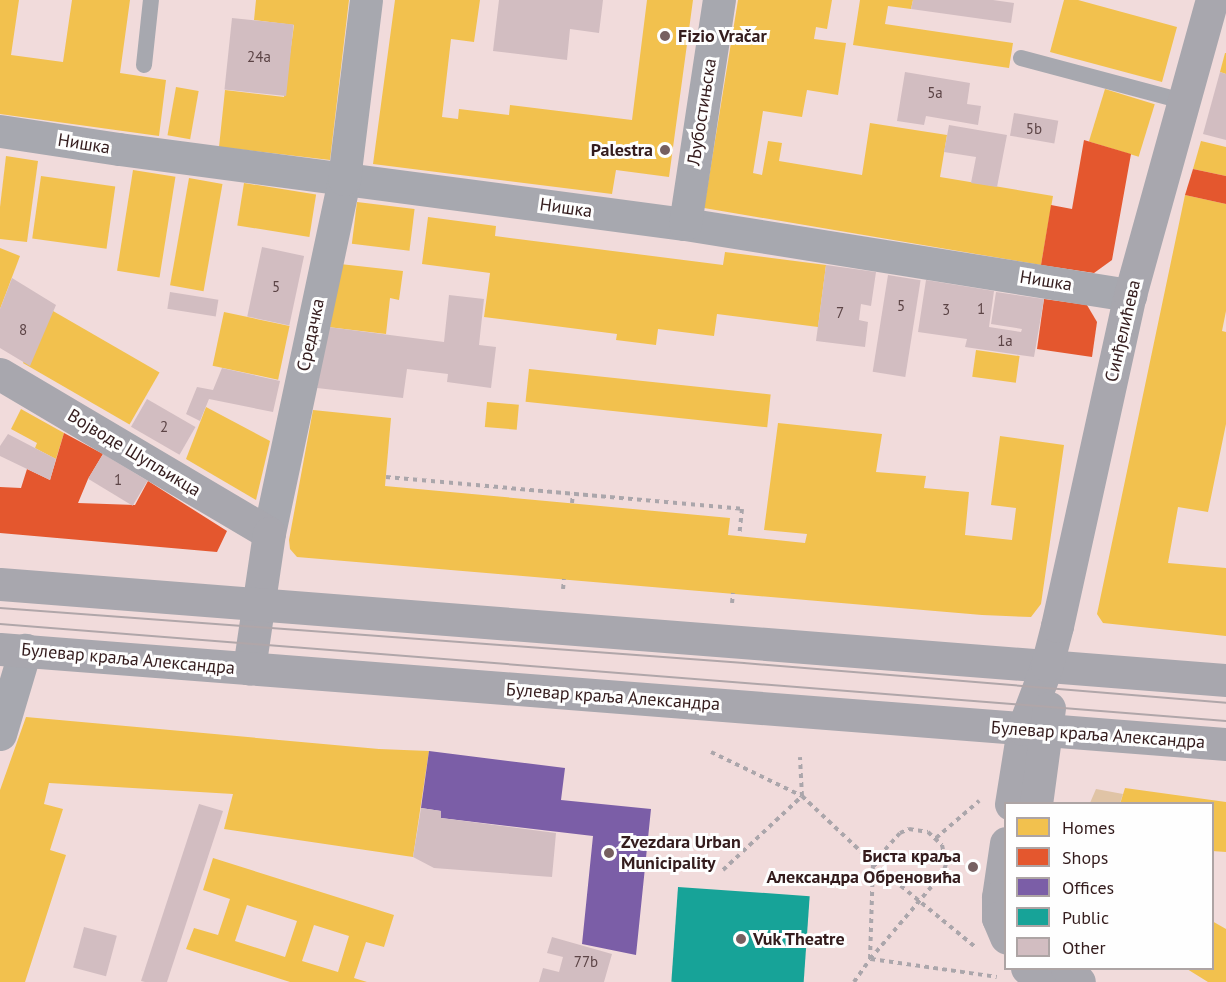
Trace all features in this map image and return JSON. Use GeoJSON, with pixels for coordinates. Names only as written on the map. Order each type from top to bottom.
{"type":"FeatureCollection","features":[{"type":"Feature","properties":{"kind":"main road","name":"Синђелићева"},"geometry":{"type":"LineString","coordinates":[[1035,730],[1047,665],[1130,295],[1212,0]]}},
{"type":"Feature","properties":{"kind":"main road","name":"Војводе Шупљикца"},"geometry":{"type":"LineString","coordinates":[[0,374],[269,533]]}},
{"type":"Feature","properties":{"kind":"main road","name":"Средачка"},"geometry":{"type":"LineString","coordinates":[[249,669],[269,533]]}},
{"type":"Feature","properties":{"kind":"main road"},"geometry":{"type":"LineString","coordinates":[[0,584],[1226,680]]}},
{"type":"Feature","properties":{"kind":"main road","name":"Булевар краља Александра"},"geometry":{"type":"LineString","coordinates":[[13,650],[1226,744]]}},
{"type":"Feature","properties":{"kind":"main road"},"geometry":{"type":"LineString","coordinates":[[997,801],[1035,730]]}},
{"type":"Feature","properties":{"kind":"main road"},"geometry":{"type":"LineString","coordinates":[[1035,730],[1036,802]]}},
{"type":"Feature","properties":{"kind":"main road"},"geometry":{"type":"LineString","coordinates":[[991,943],[999,918],[998,897],[1004,851]]}},
{"type":"Feature","properties":{"kind":"main road"},"geometry":{"type":"LineString","coordinates":[[1068,970],[1079,982]]}},
{"type":"Feature","properties":{"kind":"main road"},"geometry":{"type":"LineString","coordinates":[[1015,973],[1044,982]]}},
{"type":"Feature","properties":{"kind":"street","name":"Средачка"},"geometry":{"type":"LineString","coordinates":[[269,533],[344,179],[366,0]]}},
{"type":"Feature","properties":{"kind":"street","name":"Љубостињска"},"geometry":{"type":"LineString","coordinates":[[685,224],[719,0]]}},
{"type":"Feature","properties":{"kind":"street","name":"Нишка"},"geometry":{"type":"LineString","coordinates":[[0,131],[685,224],[1130,295]]}},
{"type":"Feature","properties":{"kind":"street"},"geometry":{"type":"LineString","coordinates":[[0,734],[13,650]]}},
{"type":"Feature","properties":{"kind":"lane"},"geometry":{"type":"LineString","coordinates":[[144,65],[151,0]]}},
{"type":"Feature","properties":{"kind":"lane"},"geometry":{"type":"LineString","coordinates":[[1021,58],[1183,101]]}},
{"type":"Feature","properties":{"kind":"path"},"geometry":{"type":"LineString","coordinates":[[386,477],[742,509],[739,536]]}},
{"type":"Feature","properties":{"kind":"path"},"geometry":{"type":"LineString","coordinates":[[572,503],[573,494]]}},
{"type":"Feature","properties":{"kind":"path"},"geometry":{"type":"LineString","coordinates":[[563,589],[564,579]]}},
{"type":"Feature","properties":{"kind":"path"},"geometry":{"type":"LineString","coordinates":[[732,603],[733,593]]}},
{"type":"Feature","properties":{"kind":"path"},"geometry":{"type":"LineString","coordinates":[[711,752],[802,795],[873,863],[918,900],[991,943]]}},
{"type":"Feature","properties":{"kind":"path"},"geometry":{"type":"LineString","coordinates":[[723,870],[802,795],[801,757]]}},
{"type":"Feature","properties":{"kind":"path"},"geometry":{"type":"LineString","coordinates":[[936,837],[997,801]]}},
{"type":"Feature","properties":{"kind":"path"},"geometry":{"type":"LineString","coordinates":[[854,982],[918,900],[943,873],[946,864],[942,845],[936,837],[919,829],[900,833],[873,863],[870,959]]}},
{"type":"Feature","properties":{"kind":"path"},"geometry":{"type":"LineString","coordinates":[[870,959],[1015,973]]}},
{"type":"Feature","properties":{"kind":"shaded area"},"geometry":{"type":"Polygon","coordinates":[[[1096,789],[1123,794],[1120,802],[1090,802],[1096,789]]]}},
{"type":"Feature","properties":{"kind":"building: Homes"},"geometry":{"type":"Polygon","coordinates":[[[0,0],[19,0],[11,55],[63,62],[72,0],[130,0],[120,73],[166,80],[159,136],[0,114],[0,0]]]}},
{"type":"Feature","properties":{"kind":"building: Homes"},"geometry":{"type":"Polygon","coordinates":[[[256,0],[349,0],[330,160],[219,147],[225,90],[284,97],[294,25],[254,20],[256,0]]]}},
{"type":"Feature","properties":{"kind":"building: Homes"},"geometry":{"type":"Polygon","coordinates":[[[395,0],[480,0],[474,42],[451,39],[442,117],[458,119],[459,109],[509,115],[510,105],[632,120],[647,0],[693,0],[669,177],[616,170],[612,194],[373,164],[395,0]]]}},
{"type":"Feature","properties":{"kind":"building: Homes"},"geometry":{"type":"Polygon","coordinates":[[[738,0],[832,0],[827,29],[816,27],[814,39],[846,43],[838,95],[807,90],[802,117],[763,111],[753,173],[762,175],[768,141],[782,143],[779,161],[862,175],[870,123],[947,135],[940,177],[1053,196],[1041,265],[704,208],[738,0]]]}},
{"type":"Feature","properties":{"kind":"building: Homes"},"geometry":{"type":"Polygon","coordinates":[[[860,0],[913,0],[911,9],[888,6],[885,24],[1013,43],[1009,68],[853,45],[860,0]]]}},
{"type":"Feature","properties":{"kind":"building: Homes"},"geometry":{"type":"Polygon","coordinates":[[[1064,0],[1078,0],[1177,27],[1162,82],[1050,52],[1064,0]]]}},
{"type":"Feature","properties":{"kind":"building: Homes"},"geometry":{"type":"Polygon","coordinates":[[[1226,53],[1226,74],[1220,72],[1226,53]]]}},
{"type":"Feature","properties":{"kind":"building: Homes"},"geometry":{"type":"Polygon","coordinates":[[[176,87],[199,91],[190,139],[167,135],[176,87]]]}},
{"type":"Feature","properties":{"kind":"building: Homes"},"geometry":{"type":"Polygon","coordinates":[[[1105,89],[1155,104],[1139,157],[1089,142],[1105,89]]]}},
{"type":"Feature","properties":{"kind":"building: Homes"},"geometry":{"type":"Polygon","coordinates":[[[1201,141],[1226,147],[1226,176],[1193,169],[1201,141]]]}},
{"type":"Feature","properties":{"kind":"building: Homes"},"geometry":{"type":"Polygon","coordinates":[[[6,156],[38,161],[27,242],[0,239],[0,207],[6,156]]]}},
{"type":"Feature","properties":{"kind":"building: Homes"},"geometry":{"type":"Polygon","coordinates":[[[133,170],[175,177],[160,277],[117,271],[133,170]]]}},
{"type":"Feature","properties":{"kind":"building: Homes"},"geometry":{"type":"Polygon","coordinates":[[[41,176],[115,186],[107,249],[32,238],[41,176]]]}},
{"type":"Feature","properties":{"kind":"building: Homes"},"geometry":{"type":"Polygon","coordinates":[[[189,178],[222,184],[204,291],[170,285],[189,178]]]}},
{"type":"Feature","properties":{"kind":"building: Homes"},"geometry":{"type":"Polygon","coordinates":[[[244,183],[316,194],[309,237],[237,225],[244,183]]]}},
{"type":"Feature","properties":{"kind":"building: Homes"},"geometry":{"type":"Polygon","coordinates":[[[1185,195],[1226,204],[1226,311],[1222,331],[1226,332],[1226,424],[1208,512],[1178,507],[1168,563],[1226,568],[1226,636],[1103,623],[1097,614],[1185,195]]]}},
{"type":"Feature","properties":{"kind":"building: Homes"},"geometry":{"type":"Polygon","coordinates":[[[357,202],[415,209],[409,251],[352,244],[357,202]]]}},
{"type":"Feature","properties":{"kind":"building: Homes"},"geometry":{"type":"Polygon","coordinates":[[[428,217],[496,226],[495,236],[723,265],[725,252],[826,265],[818,327],[717,314],[714,336],[658,329],[656,345],[616,340],[617,334],[484,317],[490,273],[422,264],[428,217]]]}},
{"type":"Feature","properties":{"kind":"building: Homes"},"geometry":{"type":"Polygon","coordinates":[[[0,248],[20,256],[0,309],[0,248]]]}},
{"type":"Feature","properties":{"kind":"building: Homes"},"geometry":{"type":"Polygon","coordinates":[[[340,264],[403,271],[399,300],[390,298],[386,334],[328,327],[340,264]]]}},
{"type":"Feature","properties":{"kind":"building: Homes"},"geometry":{"type":"Polygon","coordinates":[[[53,311],[160,372],[130,424],[23,363],[53,311]]]}},
{"type":"Feature","properties":{"kind":"building: Homes"},"geometry":{"type":"Polygon","coordinates":[[[224,312],[290,326],[278,380],[213,366],[224,312]]]}},
{"type":"Feature","properties":{"kind":"building: Homes"},"geometry":{"type":"Polygon","coordinates":[[[976,350],[1020,356],[1016,383],[972,377],[976,350]]]}},
{"type":"Feature","properties":{"kind":"building: Homes"},"geometry":{"type":"Polygon","coordinates":[[[529,369],[771,394],[767,427],[526,402],[529,369]]]}},
{"type":"Feature","properties":{"kind":"building: Homes"},"geometry":{"type":"Polygon","coordinates":[[[487,402],[519,405],[517,430],[485,427],[487,402]]]}},
{"type":"Feature","properties":{"kind":"building: Homes"},"geometry":{"type":"Polygon","coordinates":[[[206,407],[270,441],[256,500],[186,459],[206,407]]]}},
{"type":"Feature","properties":{"kind":"building: Homes"},"geometry":{"type":"Polygon","coordinates":[[[21,409],[64,433],[56,459],[35,448],[37,443],[11,429],[21,409]]]}},
{"type":"Feature","properties":{"kind":"building: Homes"},"geometry":{"type":"Polygon","coordinates":[[[313,410],[391,418],[385,486],[730,518],[728,535],[805,543],[807,534],[764,530],[778,423],[882,434],[876,472],[926,476],[924,488],[969,492],[965,535],[1012,540],[1016,508],[991,505],[1000,436],[1064,445],[1041,604],[1031,617],[982,615],[297,557],[290,549],[289,540],[313,410]]]}},
{"type":"Feature","properties":{"kind":"building: Homes"},"geometry":{"type":"Polygon","coordinates":[[[26,717],[379,749],[429,751],[413,857],[224,829],[233,794],[49,783],[44,804],[63,809],[50,850],[66,855],[25,982],[0,982],[0,790],[26,717]]]}},
{"type":"Feature","properties":{"kind":"building: Homes"},"geometry":{"type":"Polygon","coordinates":[[[1125,788],[1226,802],[1226,852],[1214,851],[1214,802],[1121,802],[1125,788]]]}},
{"type":"Feature","properties":{"kind":"building: Homes"},"geometry":{"type":"Polygon","coordinates":[[[213,858],[394,915],[384,947],[366,942],[354,978],[367,982],[290,982],[186,949],[194,928],[218,935],[230,899],[203,890],[213,858]],[[247,905],[235,941],[285,957],[297,921],[247,905]],[[314,925],[302,961],[338,972],[349,936],[314,925]]]}},
{"type":"Feature","properties":{"kind":"building: Homes"},"geometry":{"type":"Polygon","coordinates":[[[1214,922],[1226,929],[1226,982],[1208,982],[1189,970],[1214,970],[1214,922]]]}},
{"type":"Feature","properties":{"kind":"building: Shops"},"geometry":{"type":"Polygon","coordinates":[[[1084,140],[1131,154],[1112,260],[1094,273],[1041,265],[1051,205],[1072,209],[1084,140]]]}},
{"type":"Feature","properties":{"kind":"building: Shops"},"geometry":{"type":"Polygon","coordinates":[[[1193,169],[1226,176],[1226,204],[1185,195],[1193,169]]]}},
{"type":"Feature","properties":{"kind":"building: Shops"},"geometry":{"type":"Polygon","coordinates":[[[1044,299],[1087,305],[1097,322],[1092,357],[1037,349],[1044,299]]]}},
{"type":"Feature","properties":{"kind":"building: Shops"},"geometry":{"type":"Polygon","coordinates":[[[64,433],[103,454],[88,479],[78,503],[135,505],[148,481],[227,531],[217,552],[0,533],[0,487],[21,488],[27,469],[50,480],[64,433]]]}},
{"type":"Feature","properties":{"kind":"building: Offices"},"geometry":{"type":"Polygon","coordinates":[[[429,751],[565,768],[561,800],[651,809],[636,955],[582,944],[593,836],[441,818],[441,811],[421,808],[429,751]]]}},
{"type":"Feature","properties":{"kind":"building: Public","name":"Vuk Theatre"},"geometry":{"type":"Polygon","coordinates":[[[678,887],[810,896],[804,982],[671,982],[678,887]]]}},
{"type":"Feature","properties":{"kind":"building: Other"},"geometry":{"type":"Polygon","coordinates":[[[499,0],[603,0],[599,33],[570,29],[567,60],[493,51],[499,0]]]}},
{"type":"Feature","properties":{"kind":"building: Other"},"geometry":{"type":"Polygon","coordinates":[[[913,0],[993,0],[1014,3],[1011,23],[911,9],[913,0]]]}},
{"type":"Feature","properties":{"kind":"building: Other"},"geometry":{"type":"Polygon","coordinates":[[[232,18],[294,24],[286,96],[224,90],[232,18]]]}},
{"type":"Feature","properties":{"kind":"building: Other"},"geometry":{"type":"Polygon","coordinates":[[[905,72],[970,83],[967,104],[981,106],[978,125],[926,116],[924,125],[897,121],[905,72]]]}},
{"type":"Feature","properties":{"kind":"building: Other"},"geometry":{"type":"Polygon","coordinates":[[[1220,72],[1226,74],[1226,140],[1203,134],[1220,72]]]}},
{"type":"Feature","properties":{"kind":"building: Other"},"geometry":{"type":"Polygon","coordinates":[[[1014,113],[1058,121],[1054,143],[1010,136],[1014,113]]]}},
{"type":"Feature","properties":{"kind":"building: Other"},"geometry":{"type":"Polygon","coordinates":[[[949,125],[1007,135],[997,187],[971,183],[976,157],[944,152],[949,125]]]}},
{"type":"Feature","properties":{"kind":"building: Other"},"geometry":{"type":"Polygon","coordinates":[[[262,247],[304,256],[289,325],[247,316],[262,247]]]}},
{"type":"Feature","properties":{"kind":"building: Other"},"geometry":{"type":"Polygon","coordinates":[[[826,265],[876,272],[871,306],[861,304],[859,320],[868,322],[865,347],[816,341],[826,265]]]}},
{"type":"Feature","properties":{"kind":"building: Other"},"geometry":{"type":"Polygon","coordinates":[[[888,275],[921,280],[905,377],[873,372],[888,275]]]}},
{"type":"Feature","properties":{"kind":"building: Other"},"geometry":{"type":"Polygon","coordinates":[[[12,278],[56,305],[30,366],[0,348],[0,309],[12,278]]]}},
{"type":"Feature","properties":{"kind":"building: Other"},"geometry":{"type":"Polygon","coordinates":[[[926,280],[994,291],[989,327],[1021,332],[1022,329],[991,324],[996,292],[1044,299],[1034,357],[965,347],[967,339],[918,332],[926,280]]]}},
{"type":"Feature","properties":{"kind":"building: Other"},"geometry":{"type":"Polygon","coordinates":[[[170,292],[218,300],[216,316],[167,309],[170,292]]]}},
{"type":"Feature","properties":{"kind":"building: Other"},"geometry":{"type":"Polygon","coordinates":[[[449,295],[484,299],[479,345],[496,347],[491,388],[447,382],[448,374],[407,369],[403,398],[317,388],[328,327],[444,342],[449,295]]]}},
{"type":"Feature","properties":{"kind":"building: Other"},"geometry":{"type":"Polygon","coordinates":[[[222,368],[280,381],[273,412],[209,399],[200,421],[186,414],[197,387],[213,390],[222,368]]]}},
{"type":"Feature","properties":{"kind":"building: Other"},"geometry":{"type":"Polygon","coordinates":[[[147,399],[195,427],[179,455],[131,427],[147,399]]]}},
{"type":"Feature","properties":{"kind":"building: Other"},"geometry":{"type":"Polygon","coordinates":[[[8,434],[56,459],[50,480],[0,456],[0,446],[8,434]]]}},
{"type":"Feature","properties":{"kind":"building: Other"},"geometry":{"type":"Polygon","coordinates":[[[103,454],[148,481],[133,506],[88,479],[103,454]]]}},
{"type":"Feature","properties":{"kind":"building: Other"},"geometry":{"type":"Polygon","coordinates":[[[199,804],[223,811],[167,982],[141,981],[199,804]]]}},
{"type":"Feature","properties":{"kind":"building: Other"},"geometry":{"type":"Polygon","coordinates":[[[421,808],[441,811],[441,818],[556,833],[552,877],[434,868],[413,857],[421,808]]]}},
{"type":"Feature","properties":{"kind":"building: Other"},"geometry":{"type":"Polygon","coordinates":[[[84,927],[117,936],[106,976],[73,968],[84,927]]]}},
{"type":"Feature","properties":{"kind":"building: Other"},"geometry":{"type":"Polygon","coordinates":[[[552,937],[612,954],[604,982],[539,982],[543,968],[559,972],[563,957],[547,953],[552,937]]]}},
{"type":"Feature","properties":{"kind":"tram line"},"geometry":{"type":"LineString","coordinates":[[0,608],[744,663],[1226,703]]}},
{"type":"Feature","properties":{"kind":"tram line"},"geometry":{"type":"LineString","coordinates":[[0,624],[1226,721]]}},
{"type":"Feature","properties":{"kind":"place","name":"Fizio Vračar"},"geometry":{"type":"Point","coordinates":[665,36]}},
{"type":"Feature","properties":{"kind":"place","name":"Palestra"},"geometry":{"type":"Point","coordinates":[665,150]}},
{"type":"Feature","properties":{"kind":"place","name":"Zvezdara Urban Municipality"},"geometry":{"type":"Point","coordinates":[609,853]}},
{"type":"Feature","properties":{"kind":"place","name":"Биста краља Александра Обреновића"},"geometry":{"type":"Point","coordinates":[973,867]}},
{"type":"Feature","properties":{"kind":"place","name":"Vuk Theatre"},"geometry":{"type":"Point","coordinates":[741,939]}}]}
